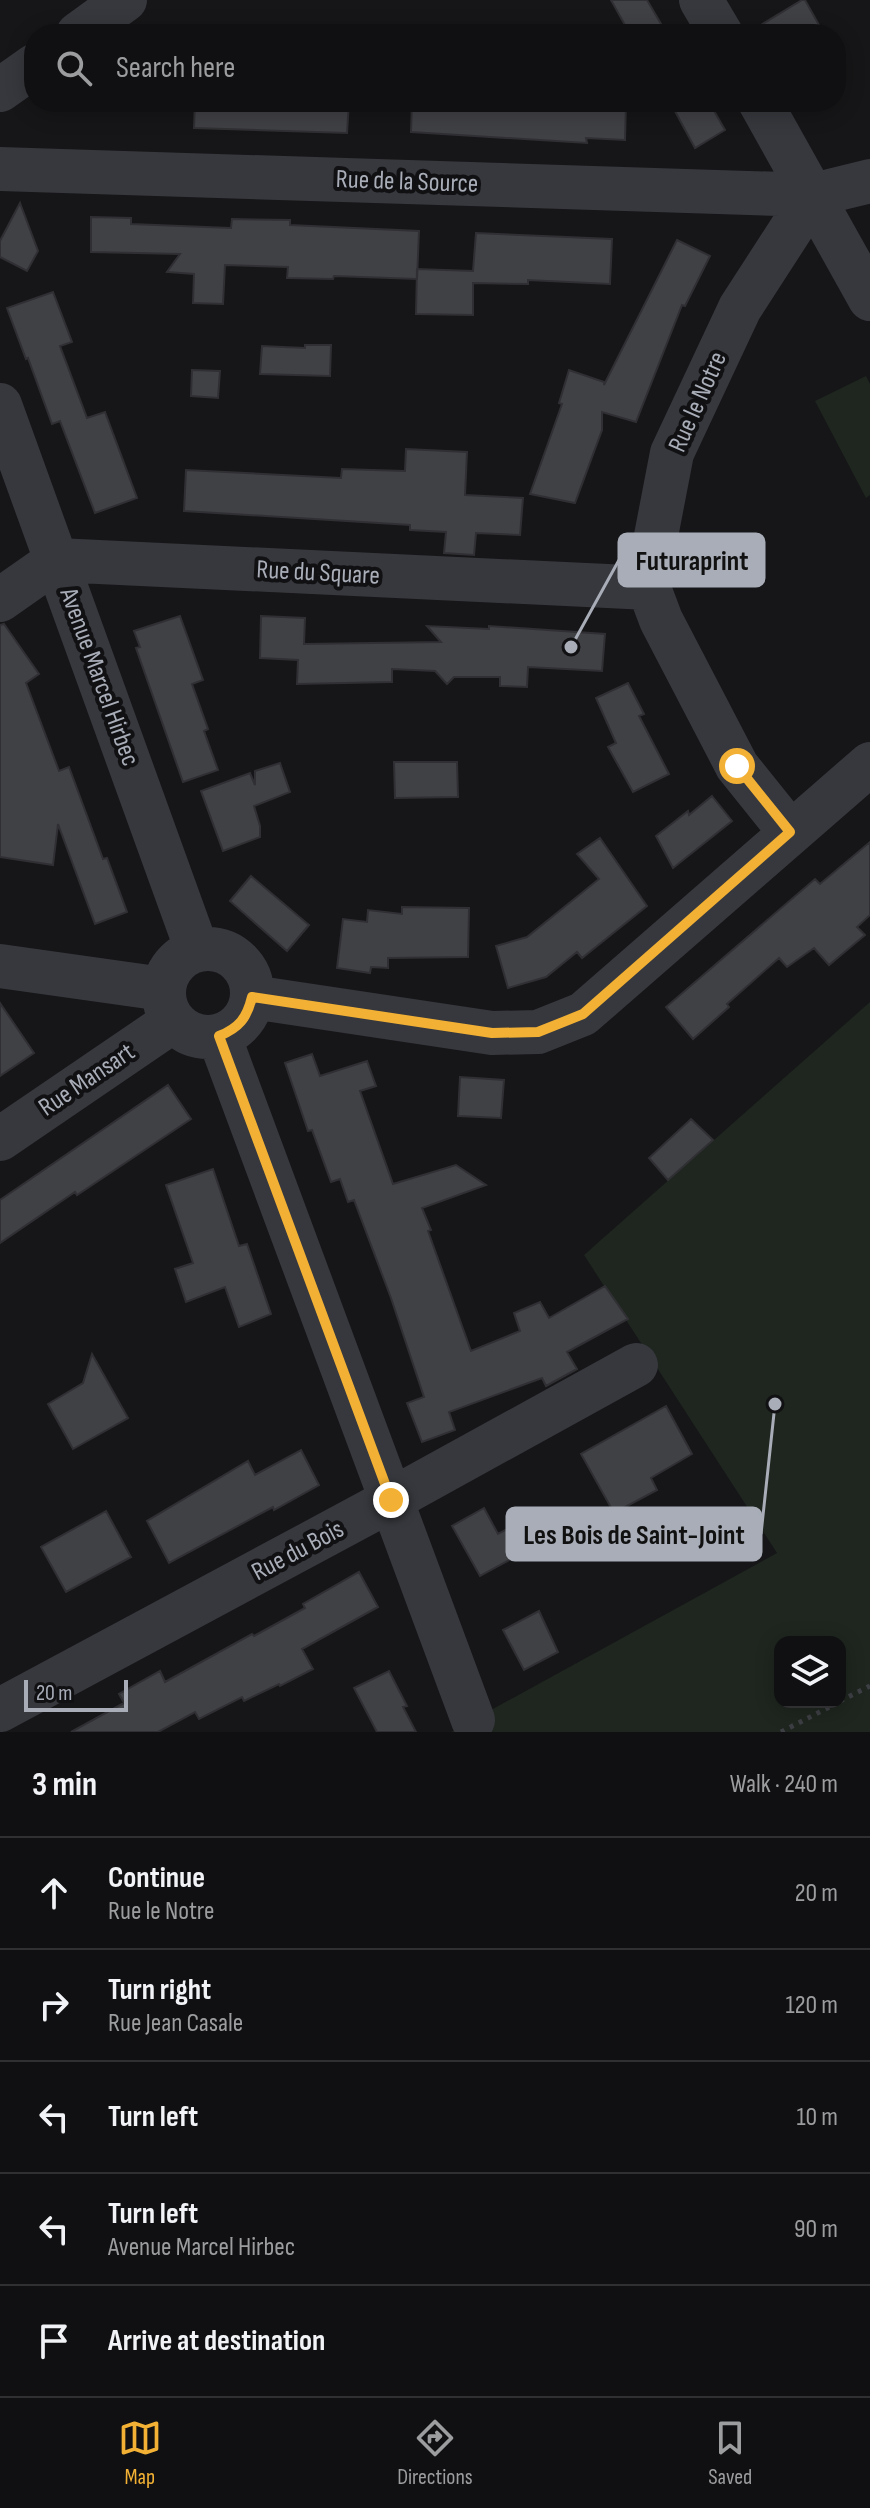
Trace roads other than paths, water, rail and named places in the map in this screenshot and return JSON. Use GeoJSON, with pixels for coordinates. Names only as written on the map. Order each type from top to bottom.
{"type":"FeatureCollection","features":[{"type":"Feature","properties":{"kind":"street"},"geometry":{"type":"LineString","coordinates":[[92,24],[125,0]]}},
{"type":"Feature","properties":{"kind":"street"},"geometry":{"type":"LineString","coordinates":[[701,0],[715,24]]}},
{"type":"Feature","properties":{"kind":"street"},"geometry":{"type":"LineString","coordinates":[[0,90],[24,73]]}},
{"type":"Feature","properties":{"kind":"street"},"geometry":{"type":"LineString","coordinates":[[766,112],[870,299]]}},
{"type":"Feature","properties":{"kind":"street","name":"Rue de la Source"},"geometry":{"type":"LineString","coordinates":[[0,169],[813,195],[870,181]]}},
{"type":"Feature","properties":{"kind":"street","name":"Rue le Notre"},"geometry":{"type":"LineString","coordinates":[[790,832],[737,766],[661,620],[649,588],[672,453],[740,308],[813,195]]}},
{"type":"Feature","properties":{"kind":"street","name":"Avenue Marcel Hirbec"},"geometry":{"type":"LineString","coordinates":[[0,405],[197,950]]}},
{"type":"Feature","properties":{"kind":"street"},"geometry":{"type":"LineString","coordinates":[[0,600],[57,560]]}},
{"type":"Feature","properties":{"kind":"street","name":"Rue du Square"},"geometry":{"type":"LineString","coordinates":[[57,560],[649,588]]}},
{"type":"Feature","properties":{"kind":"street"},"geometry":{"type":"LineString","coordinates":[[252,997],[492,1033],[538,1032],[583,1014],[870,764]]}},
{"type":"Feature","properties":{"kind":"street"},"geometry":{"type":"LineString","coordinates":[[197,950],[225,952],[237,959],[246,970],[252,997],[242,1022],[232,1031],[207,1038],[194,1036],[183,1030],[168,1005],[167,976],[174,964],[197,950]]}},
{"type":"Feature","properties":{"kind":"street"},"geometry":{"type":"LineString","coordinates":[[0,966],[168,1005]]}},
{"type":"Feature","properties":{"kind":"street","name":"Rue Mansart"},"geometry":{"type":"LineString","coordinates":[[0,1139],[168,1005]]}},
{"type":"Feature","properties":{"kind":"street"},"geometry":{"type":"LineString","coordinates":[[219,1036],[473,1720]]}},
{"type":"Feature","properties":{"kind":"street","name":"Rue du Bois"},"geometry":{"type":"LineString","coordinates":[[0,1710],[636,1365]]}},
{"type":"Feature","properties":{"kind":"place","name":"Futuraprint"},"geometry":{"type":"Point","coordinates":[571,647]}},
{"type":"Feature","properties":{"kind":"place","name":"Les Bois de Saint-Joint"},"geometry":{"type":"Point","coordinates":[775,1404]}}]}
